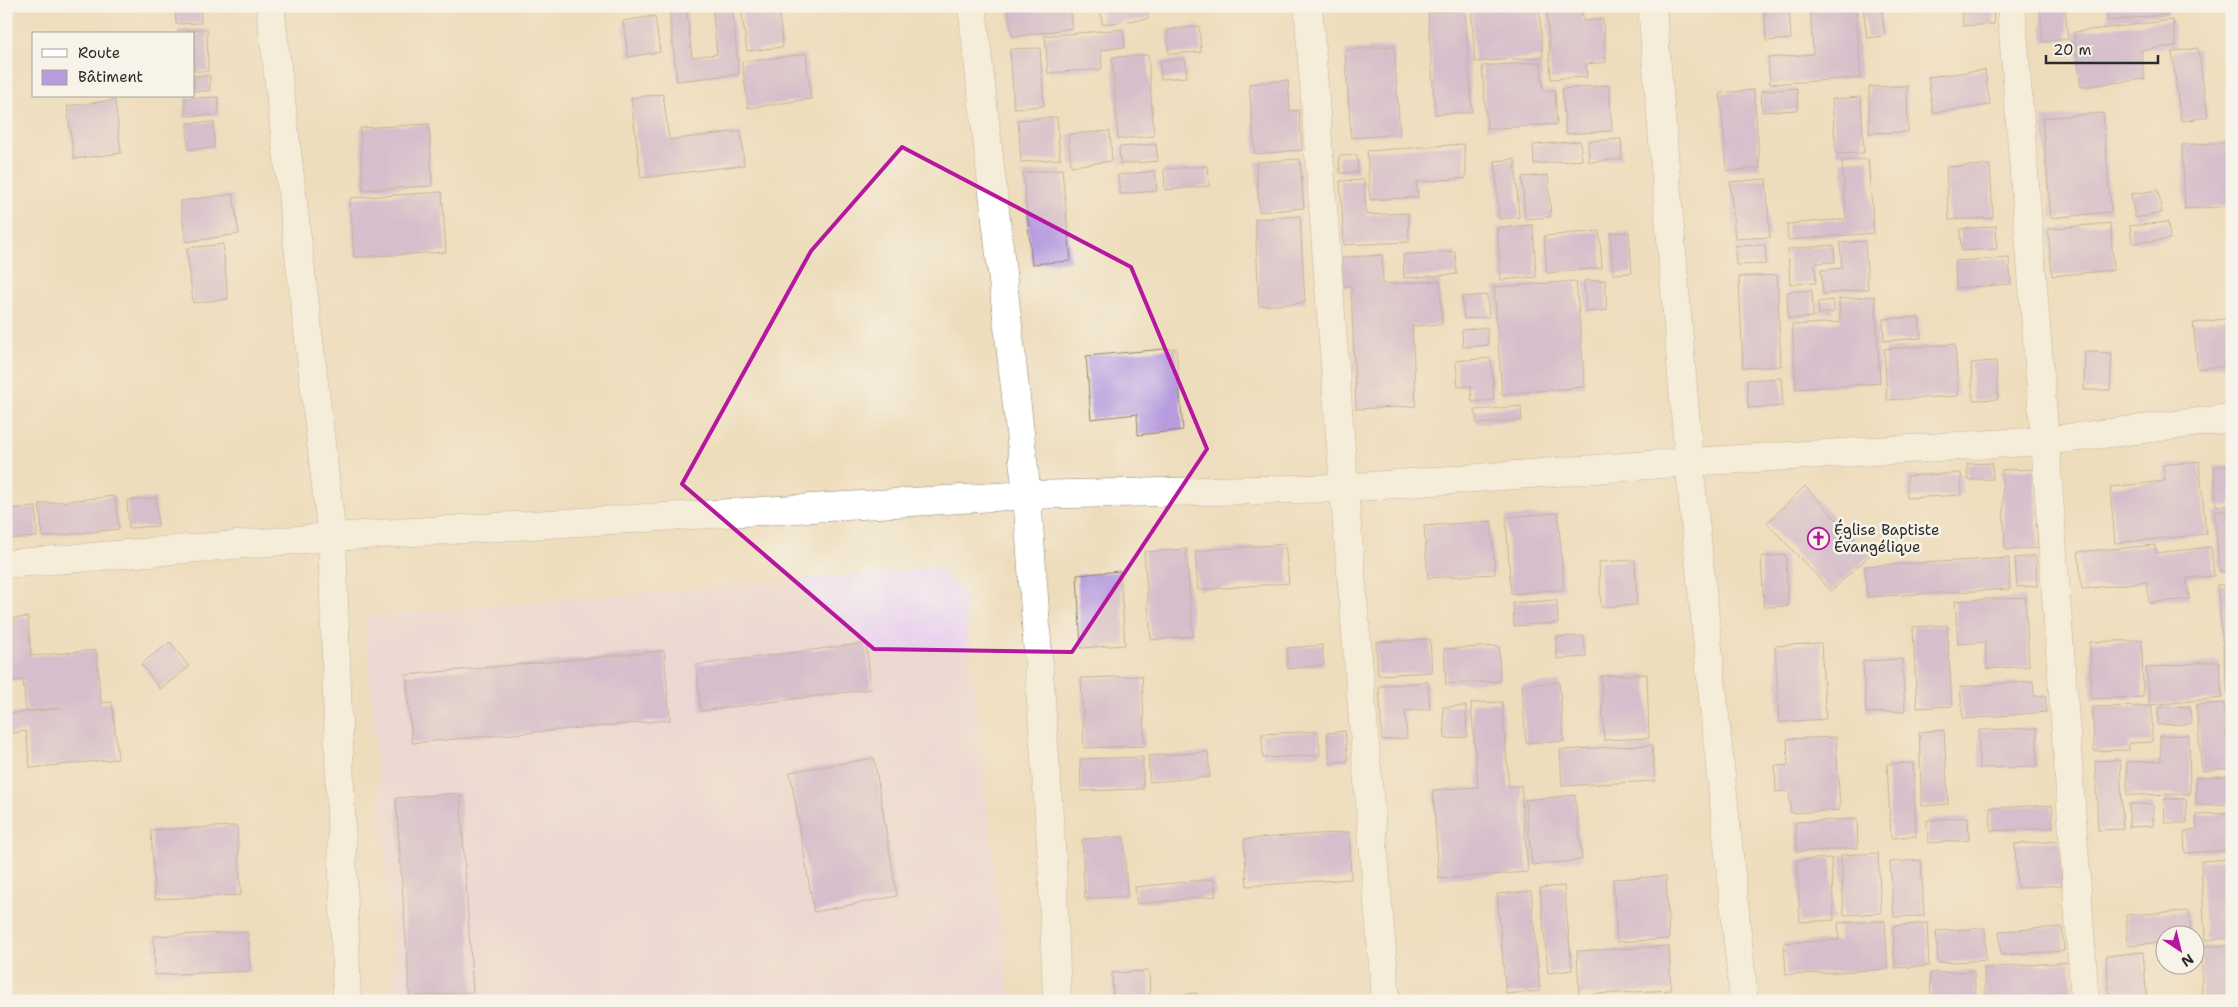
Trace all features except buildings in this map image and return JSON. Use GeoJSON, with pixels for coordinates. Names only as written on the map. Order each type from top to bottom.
{"type":"FeatureCollection","features":[{"type":"Feature","properties":{"kind":"street"},"geometry":{"type":"LineString","coordinates":[[270,6],[332,537],[347,1001]]}},
{"type":"Feature","properties":{"kind":"street"},"geometry":{"type":"LineString","coordinates":[[972,6],[1027,494],[1052,860],[1057,1001]]}},
{"type":"Feature","properties":{"kind":"street"},"geometry":{"type":"LineString","coordinates":[[1308,6],[1344,488],[1386,1001]]}},
{"type":"Feature","properties":{"kind":"street"},"geometry":{"type":"LineString","coordinates":[[1652,6],[1689,462],[1744,1001]]}},
{"type":"Feature","properties":{"kind":"street"},"geometry":{"type":"LineString","coordinates":[[2011,6],[2045,441],[2085,1001]]}},
{"type":"Feature","properties":{"kind":"street"},"geometry":{"type":"LineString","coordinates":[[6,564],[332,537],[1027,494],[1344,488],[1689,462],[2045,441],[2232,418]]}},
{"type":"Feature","properties":{"kind":"highlighted area"},"geometry":{"type":"Polygon","coordinates":[[[902,147],[1131,267],[1207,449],[1072,652],[874,649],[682,484],[811,251],[902,147]]]}},
{"type":"Feature","properties":{"kind":"shaded area"},"geometry":{"type":"Polygon","coordinates":[[[938,568],[963,593],[1010,1001],[396,1001],[365,617],[938,568]]]}},
{"type":"Feature","properties":{"kind":"place","name":"Église Baptiste Évangélique"},"geometry":{"type":"Point","coordinates":[1818,539]}}]}
